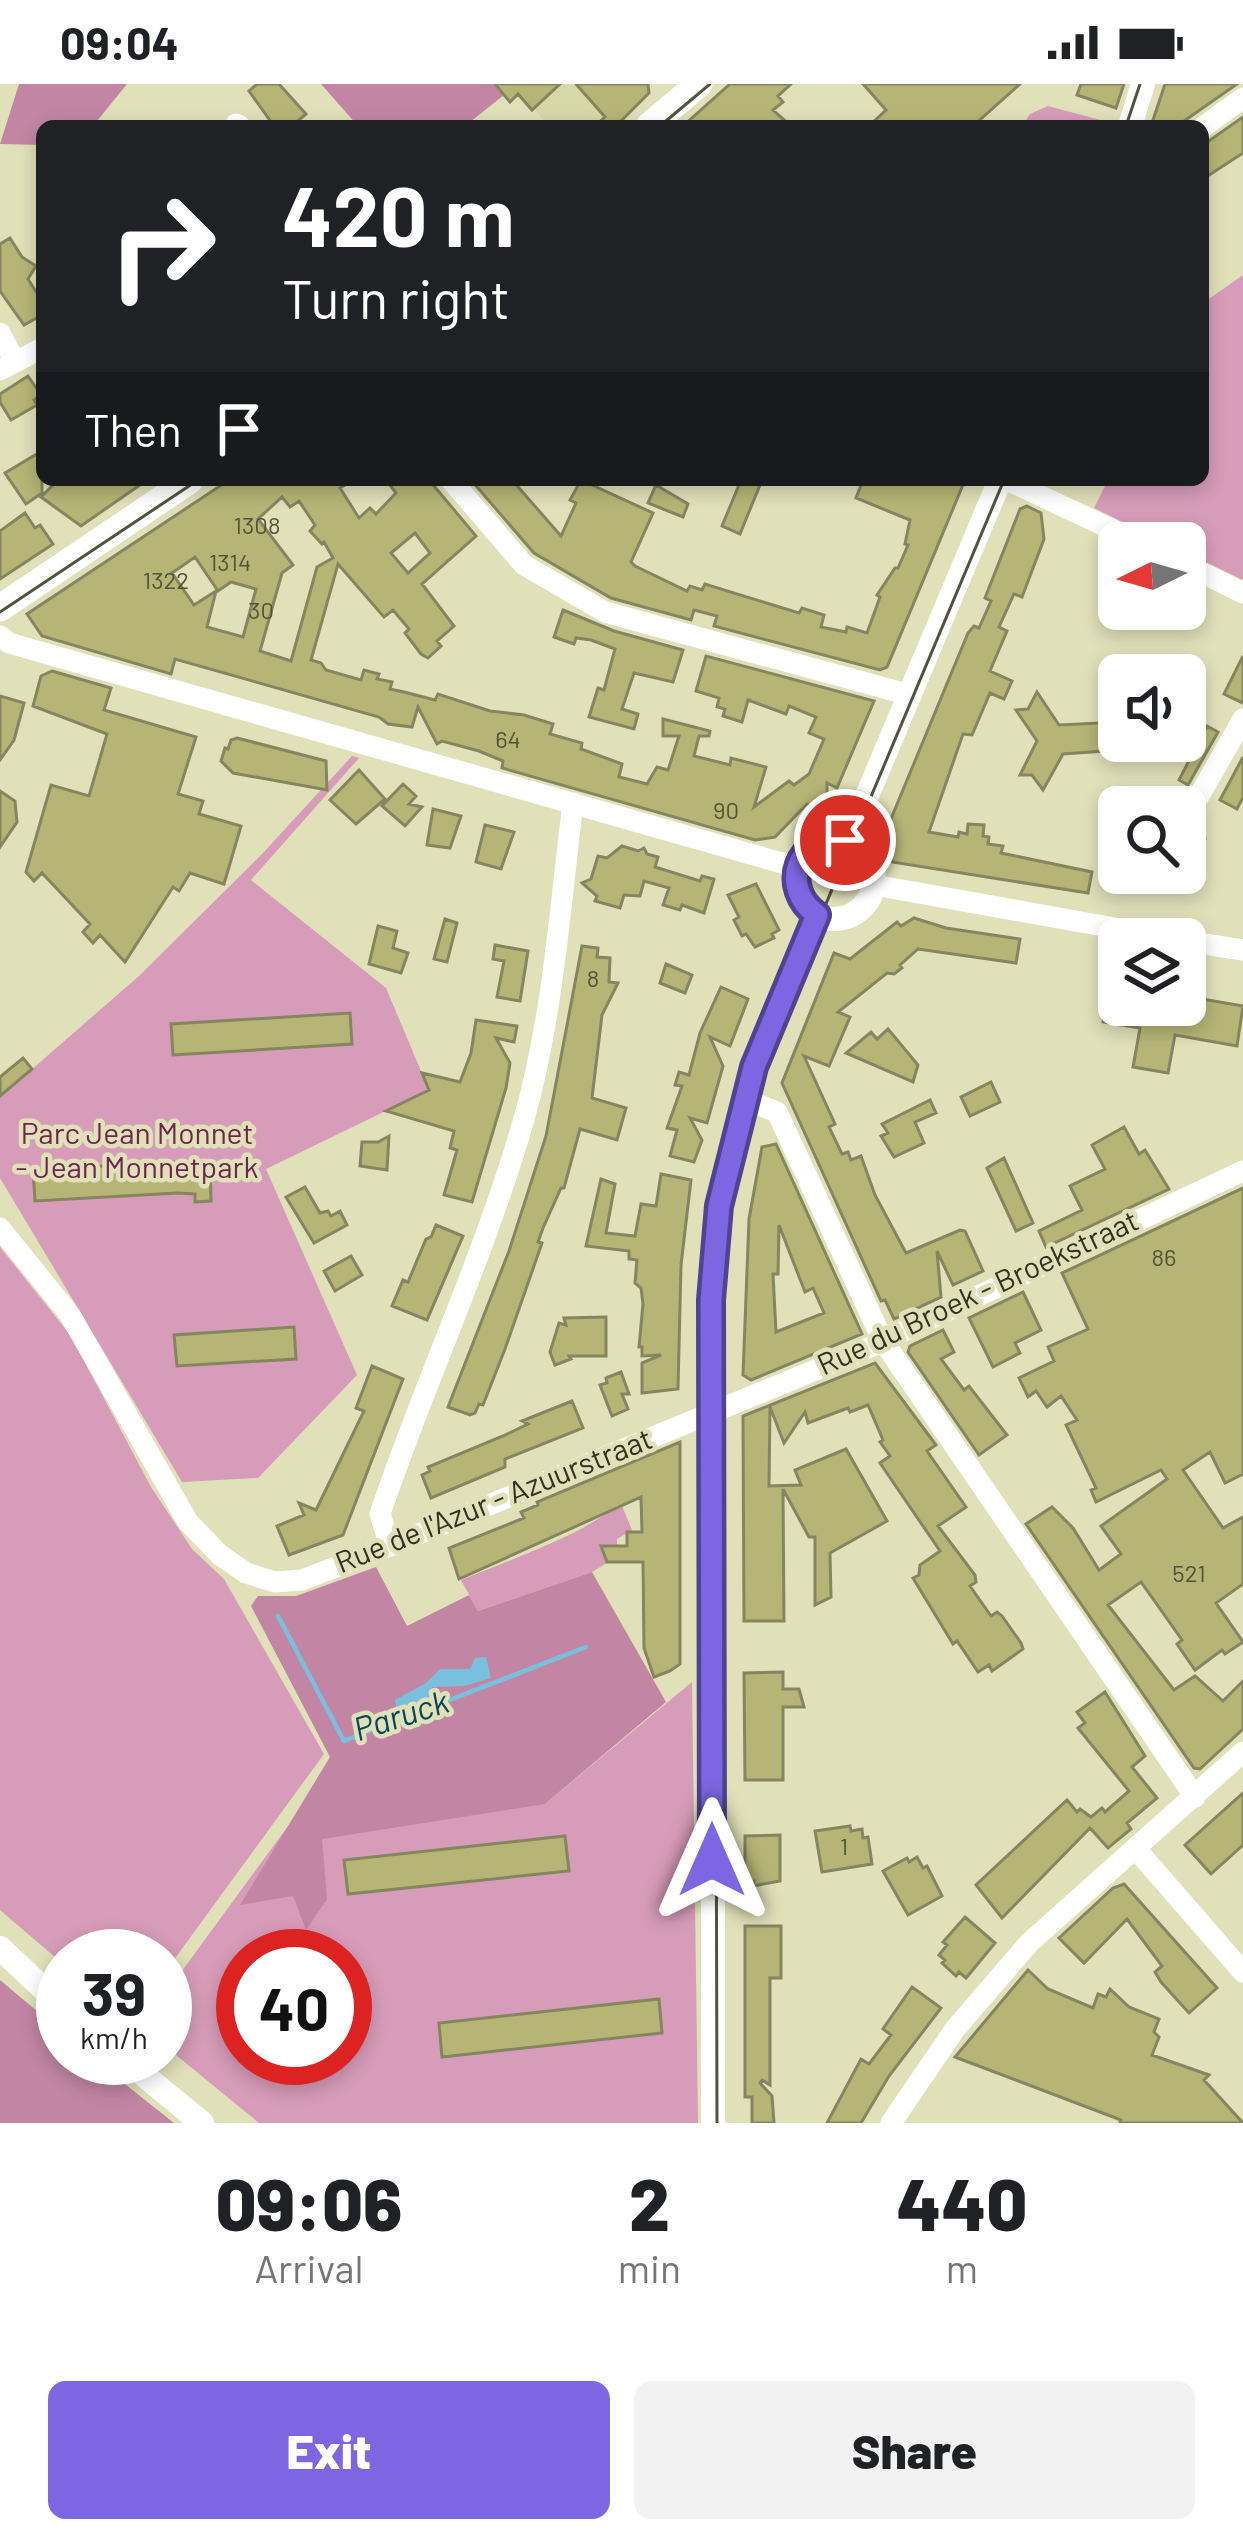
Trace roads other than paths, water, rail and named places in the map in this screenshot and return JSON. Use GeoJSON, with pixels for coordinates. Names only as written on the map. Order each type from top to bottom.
{"type":"FeatureCollection","features":[{"type":"Feature","properties":{"kind":"main road"},"geometry":{"type":"LineString","coordinates":[[0,608],[181,486]]}},
{"type":"Feature","properties":{"kind":"street"},"geometry":{"type":"LineString","coordinates":[[1132,120],[1143,84]]}},
{"type":"Feature","properties":{"kind":"street"},"geometry":{"type":"LineString","coordinates":[[1209,124],[1243,98]]}},
{"type":"Feature","properties":{"kind":"street"},"geometry":{"type":"LineString","coordinates":[[0,333],[4,365],[36,351]]}},
{"type":"Feature","properties":{"kind":"street"},"geometry":{"type":"LineString","coordinates":[[457,486],[524,566],[605,612],[910,695]]}},
{"type":"Feature","properties":{"kind":"street"},"geometry":{"type":"LineString","coordinates":[[848,841],[1001,486]]}},
{"type":"Feature","properties":{"kind":"street"},"geometry":{"type":"LineString","coordinates":[[1017,486],[1098,523]]}},
{"type":"Feature","properties":{"kind":"street"},"geometry":{"type":"LineString","coordinates":[[1206,575],[1243,592]]}},
{"type":"Feature","properties":{"kind":"street"},"geometry":{"type":"LineString","coordinates":[[0,636],[9,643],[796,867]]}},
{"type":"Feature","properties":{"kind":"street"},"geometry":{"type":"LineString","coordinates":[[1205,786],[1243,719]]}},
{"type":"Feature","properties":{"kind":"street"},"geometry":{"type":"LineString","coordinates":[[390,1546],[380,1514],[479,1259],[525,1114],[547,998],[574,803]]}},
{"type":"Feature","properties":{"kind":"street"},"geometry":{"type":"LineString","coordinates":[[848,841],[872,864],[874,885],[864,906],[849,916],[817,915],[797,893],[796,867],[818,842],[848,841]]}},
{"type":"Feature","properties":{"kind":"street"},"geometry":{"type":"LineString","coordinates":[[874,885],[1098,925]]}},
{"type":"Feature","properties":{"kind":"street"},"geometry":{"type":"LineString","coordinates":[[713,2123],[713,1259],[719,1206],[744,1099],[817,915]]}},
{"type":"Feature","properties":{"kind":"street"},"geometry":{"type":"LineString","coordinates":[[1206,944],[1243,950]]}},
{"type":"Feature","properties":{"kind":"street"},"geometry":{"type":"LineString","coordinates":[[744,1099],[777,1112],[884,1341],[1195,1797]]}},
{"type":"Feature","properties":{"kind":"street","name":"Rue du Broek - Broekstraat"},"geometry":{"type":"LineString","coordinates":[[711,1412],[884,1341],[1243,1171]]}},
{"type":"Feature","properties":{"kind":"street","name":"Rue de l'Azur - Azuurstraat"},"geometry":{"type":"LineString","coordinates":[[0,1228],[70,1315],[188,1522],[246,1574],[275,1582],[302,1580],[390,1546],[711,1412]]}},
{"type":"Feature","properties":{"kind":"street"},"geometry":{"type":"LineString","coordinates":[[891,2123],[955,2029],[1029,1942],[1243,1752]]}},
{"type":"Feature","properties":{"kind":"street"},"geometry":{"type":"LineString","coordinates":[[1135,1848],[1243,1972]]}},
{"type":"Feature","properties":{"kind":"street"},"geometry":{"type":"LineString","coordinates":[[0,1948],[36,1982]]}},
{"type":"Feature","properties":{"kind":"street"},"geometry":{"type":"LineString","coordinates":[[156,2085],[202,2123]]}},
{"type":"Feature","properties":{"kind":"water"},"geometry":{"type":"Polygon","coordinates":[[[486,1657],[491,1678],[465,1686],[432,1687],[428,1700],[420,1700],[413,1714],[397,1712],[395,1700],[440,1669],[470,1669],[475,1658],[486,1657]]]}},
{"type":"Feature","properties":{"kind":"waterway","name":"Paruck"},"geometry":{"type":"LineString","coordinates":[[278,1616],[344,1741],[586,1647]]}},
{"type":"Feature","properties":{"kind":"tram line"},"geometry":{"type":"LineString","coordinates":[[667,120],[710,84]]}},
{"type":"Feature","properties":{"kind":"tram line"},"geometry":{"type":"LineString","coordinates":[[1128,120],[1140,84]]}},
{"type":"Feature","properties":{"kind":"tram line"},"geometry":{"type":"LineString","coordinates":[[0,612],[189,486]]}},
{"type":"Feature","properties":{"kind":"tram line"},"geometry":{"type":"LineString","coordinates":[[717,2123],[715,1300],[728,1183],[757,1068],[1001,486]]}},
{"type":"Feature","properties":{"kind":"park label","name":"Parc Jean Monnet - Jean Monnetpark"},"geometry":{"type":"Point","coordinates":[137,1151]}}]}
